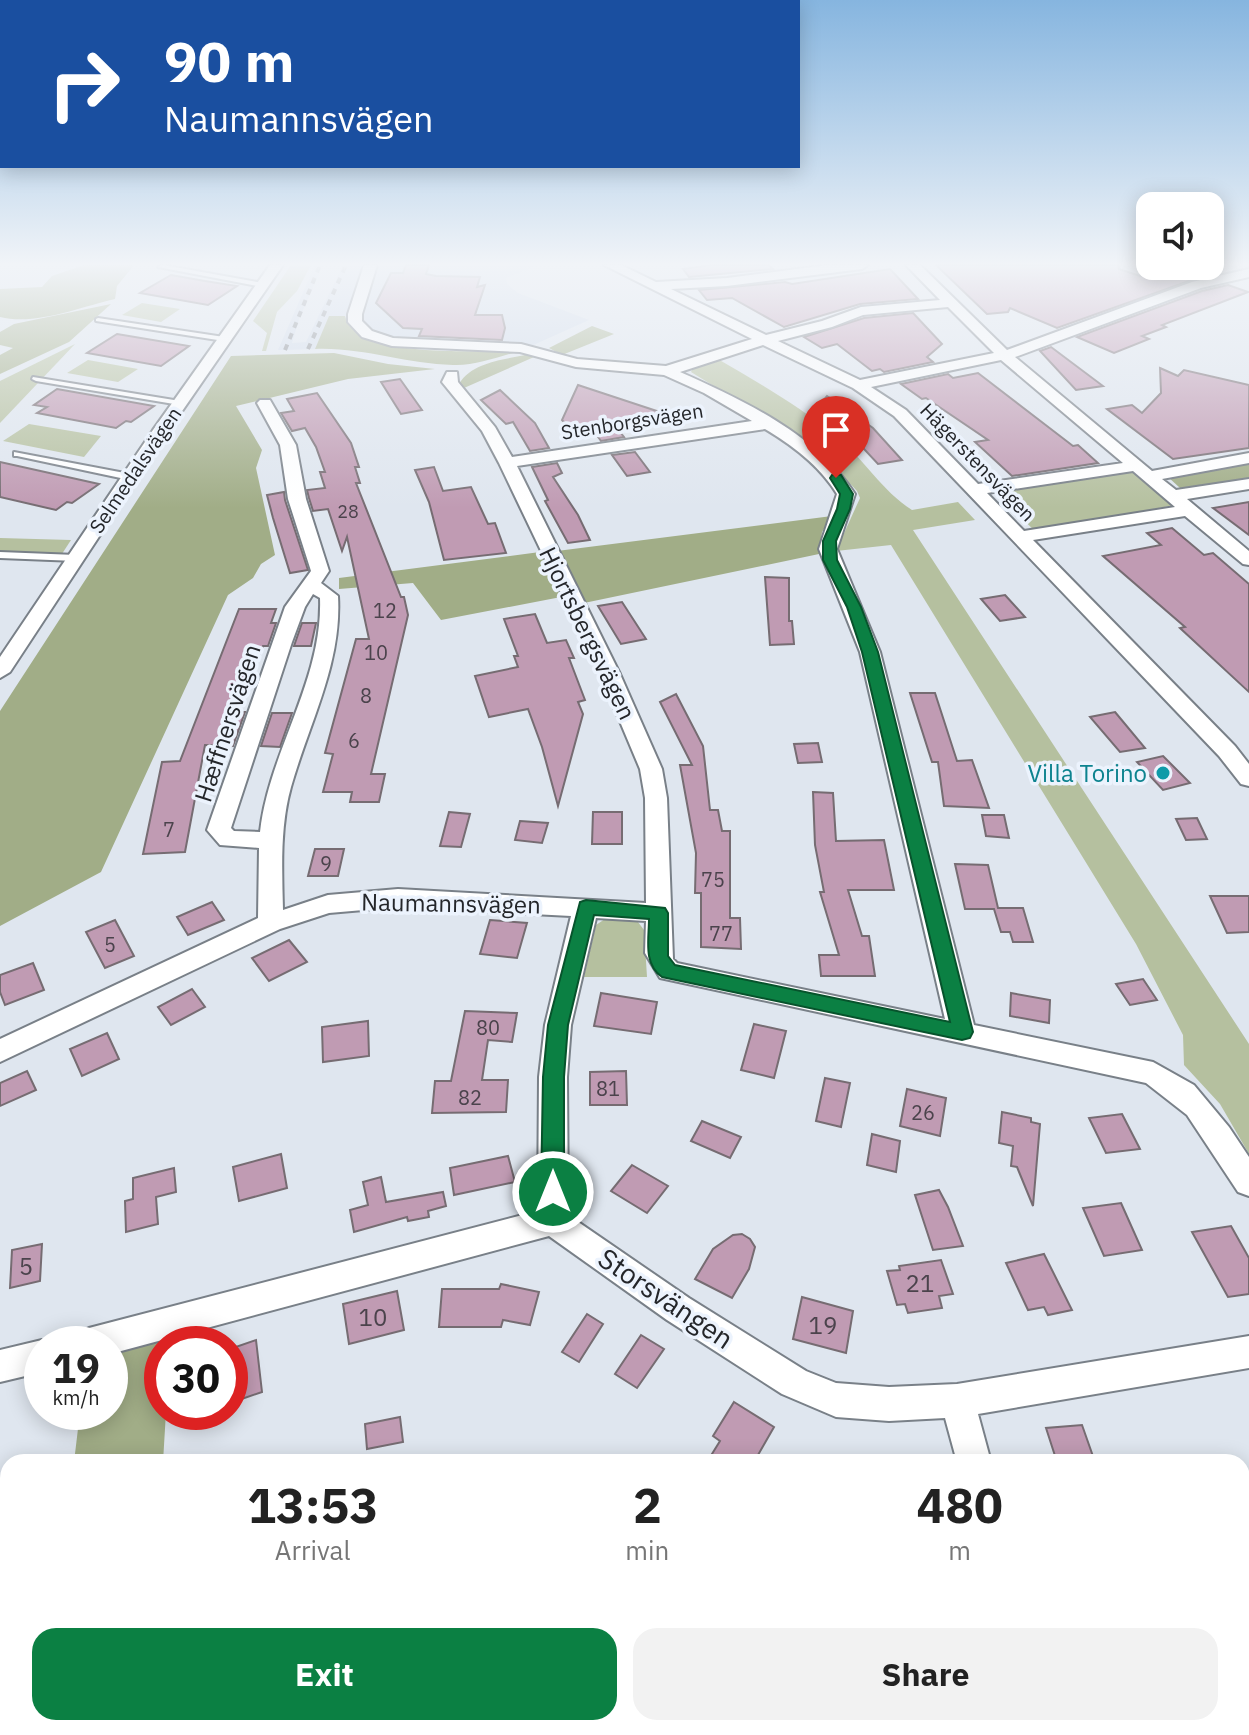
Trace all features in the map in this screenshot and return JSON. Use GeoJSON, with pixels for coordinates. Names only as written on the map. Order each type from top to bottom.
{"type":"FeatureCollection","features":[{"type":"Feature","properties":{"kind":"street","name":"Selmedalsvägen"},"geometry":{"type":"LineString","coordinates":[[0,672],[6,652],[76,558],[219,346]]}},
{"type":"Feature","properties":{"kind":"street"},"geometry":{"type":"LineString","coordinates":[[464,346],[521,348],[576,363],[667,371],[709,390],[801,444],[836,478],[846,494],[844,509],[829,541],[830,560],[854,607],[870,652],[962,1032]]}},
{"type":"Feature","properties":{"kind":"street"},"geometry":{"type":"LineString","coordinates":[[667,371],[745,346]]}},
{"type":"Feature","properties":{"kind":"street","name":"Hägerstensvägen"},"geometry":{"type":"LineString","coordinates":[[776,346],[858,385],[900,413],[977,489],[993,511],[1227,751],[1249,779]]}},
{"type":"Feature","properties":{"kind":"street"},"geometry":{"type":"LineString","coordinates":[[995,346],[1249,560]]}},
{"type":"Feature","properties":{"kind":"street"},"geometry":{"type":"LineString","coordinates":[[858,385],[1005,356],[1032,346]]}},
{"type":"Feature","properties":{"kind":"street","name":"Hjortsbergsvägen"},"geometry":{"type":"LineString","coordinates":[[452,375],[450,382],[489,430],[507,463],[610,674],[651,769],[656,798],[659,913]]}},
{"type":"Feature","properties":{"kind":"street","name":"Hæffnersvägen"},"geometry":{"type":"LineString","coordinates":[[265,403],[288,445],[297,499],[320,571],[295,607],[219,830],[228,839],[271,840]]}},
{"type":"Feature","properties":{"kind":"street","name":"Stenborgsvägen"},"geometry":{"type":"LineString","coordinates":[[507,463],[764,424]]}},
{"type":"Feature","properties":{"kind":"street"},"geometry":{"type":"LineString","coordinates":[[977,489],[1249,458]]}},
{"type":"Feature","properties":{"kind":"street"},"geometry":{"type":"LineString","coordinates":[[1174,496],[1249,484]]}},
{"type":"Feature","properties":{"kind":"street"},"geometry":{"type":"LineString","coordinates":[[1020,537],[1188,510]]}},
{"type":"Feature","properties":{"kind":"street"},"geometry":{"type":"LineString","coordinates":[[271,923],[271,840],[279,789],[311,697],[331,624],[329,596],[311,584]]}},
{"type":"Feature","properties":{"kind":"street","name":"Naumannsvägen"},"geometry":{"type":"LineString","coordinates":[[0,1051],[271,923],[328,904],[398,898],[659,913]]}},
{"type":"Feature","properties":{"kind":"street"},"geometry":{"type":"LineString","coordinates":[[128,1334],[553,1221],[553,1077],[558,1025],[586,907]]}},
{"type":"Feature","properties":{"kind":"street"},"geometry":{"type":"LineString","coordinates":[[659,913],[658,956],[661,966],[669,971],[1153,1073],[1170,1081],[1203,1111],[1249,1183]]}},
{"type":"Feature","properties":{"kind":"street","name":"Storsvängen"},"geometry":{"type":"LineString","coordinates":[[553,1221],[678,1309],[794,1383],[818,1394],[856,1404],[957,1401],[1249,1352]]}},
{"type":"Feature","properties":{"kind":"street"},"geometry":{"type":"LineString","coordinates":[[0,1366],[24,1360]]}},
{"type":"Feature","properties":{"kind":"street"},"geometry":{"type":"LineString","coordinates":[[957,1401],[972,1454]]}},
{"type":"Feature","properties":{"kind":"lane"},"geometry":{"type":"LineString","coordinates":[[36,379],[180,403]]}},
{"type":"Feature","properties":{"kind":"lane"},"geometry":{"type":"LineString","coordinates":[[17,454],[130,477]]}},
{"type":"Feature","properties":{"kind":"lane","name":"Selmedalsvägen"},"geometry":{"type":"LineString","coordinates":[[0,555],[76,558]]}},
{"type":"Feature","properties":{"kind":"shaded area"},"geometry":{"type":"Polygon","coordinates":[[[280,346],[316,346],[315,349],[278,350],[280,346]]]}},
{"type":"Feature","properties":{"kind":"shaded area"},"geometry":{"type":"Polygon","coordinates":[[[395,346],[531,346],[520,351],[395,346]]]}},
{"type":"Feature","properties":{"kind":"green space"},"geometry":{"type":"Polygon","coordinates":[[[4,346],[60,346],[0,374],[0,355],[13,348],[4,346]]]}},
{"type":"Feature","properties":{"kind":"green space"},"geometry":{"type":"Polygon","coordinates":[[[71,346],[73,346],[0,423],[0,381],[71,346]]]}},
{"type":"Feature","properties":{"kind":"green space"},"geometry":{"type":"Polygon","coordinates":[[[316,346],[395,346],[422,350],[520,351],[478,363],[453,365],[315,349],[316,346]]]}},
{"type":"Feature","properties":{"kind":"green space"},"geometry":{"type":"Polygon","coordinates":[[[553,346],[584,346],[562,355],[549,348],[553,346]]]}},
{"type":"Feature","properties":{"kind":"green space"},"geometry":{"type":"Polygon","coordinates":[[[334,353],[388,364],[435,369],[348,379],[236,406],[262,450],[256,468],[275,555],[261,564],[253,578],[228,595],[101,872],[0,926],[0,711],[231,356],[334,353]]]}},
{"type":"Feature","properties":{"kind":"green space"},"geometry":{"type":"Polygon","coordinates":[[[529,354],[534,357],[464,388],[459,384],[472,370],[481,366],[529,354]]]}},
{"type":"Feature","properties":{"kind":"green space"},"geometry":{"type":"Polygon","coordinates":[[[716,358],[822,425],[846,445],[891,494],[912,510],[958,502],[975,520],[913,530],[1249,1044],[1249,1154],[1220,1104],[1184,1065],[1183,1035],[1136,944],[891,545],[836,551],[860,498],[857,491],[820,451],[691,372],[693,368],[716,358]]]}},
{"type":"Feature","properties":{"kind":"green space"},"geometry":{"type":"Polygon","coordinates":[[[88,360],[138,369],[118,382],[67,373],[88,360]]]}},
{"type":"Feature","properties":{"kind":"green space"},"geometry":{"type":"Polygon","coordinates":[[[29,424],[101,436],[84,457],[3,441],[29,424]]]}},
{"type":"Feature","properties":{"kind":"green space"},"geometry":{"type":"Polygon","coordinates":[[[1249,462],[1249,478],[1180,488],[1167,476],[1249,462]]]}},
{"type":"Feature","properties":{"kind":"green space"},"geometry":{"type":"Polygon","coordinates":[[[1131,469],[1175,505],[1035,531],[995,493],[1131,469]]]}},
{"type":"Feature","properties":{"kind":"green space"},"geometry":{"type":"Polygon","coordinates":[[[832,516],[822,532],[819,554],[584,603],[557,551],[832,516]]]}},
{"type":"Feature","properties":{"kind":"green space"},"geometry":{"type":"Polygon","coordinates":[[[0,538],[71,540],[58,560],[0,558],[0,538]]]}},
{"type":"Feature","properties":{"kind":"green space"},"geometry":{"type":"Polygon","coordinates":[[[540,552],[561,597],[441,620],[413,583],[339,589],[339,578],[540,552]]]}},
{"type":"Feature","properties":{"kind":"green space"},"geometry":{"type":"Polygon","coordinates":[[[605,919],[638,922],[644,930],[647,977],[584,977],[596,925],[605,919]]]}},
{"type":"Feature","properties":{"kind":"green space"},"geometry":{"type":"Polygon","coordinates":[[[144,1346],[144,1430],[165,1430],[163,1454],[75,1454],[78,1430],[128,1430],[128,1350],[144,1346]]]}},
{"type":"Feature","properties":{"kind":"building"},"geometry":{"type":"Polygon","coordinates":[[[98,346],[189,346],[161,366],[87,353],[98,346]]]}},
{"type":"Feature","properties":{"kind":"building"},"geometry":{"type":"Polygon","coordinates":[[[840,346],[940,346],[927,357],[933,362],[884,372],[880,369],[872,371],[840,346]]]}},
{"type":"Feature","properties":{"kind":"building"},"geometry":{"type":"Polygon","coordinates":[[[1098,346],[1132,346],[1114,353],[1098,346]]]}},
{"type":"Feature","properties":{"kind":"building"},"geometry":{"type":"Polygon","coordinates":[[[1051,347],[1103,386],[1076,390],[1040,351],[1051,347]]]}},
{"type":"Feature","properties":{"kind":"building"},"geometry":{"type":"Polygon","coordinates":[[[1160,368],[1178,376],[1184,370],[1249,385],[1249,448],[1173,459],[1107,409],[1132,405],[1142,413],[1161,393],[1160,368]]]}},
{"type":"Feature","properties":{"kind":"building"},"geometry":{"type":"Polygon","coordinates":[[[978,373],[1098,463],[1012,476],[975,442],[988,440],[901,384],[948,374],[953,378],[978,373]]]}},
{"type":"Feature","properties":{"kind":"building"},"geometry":{"type":"Polygon","coordinates":[[[400,379],[422,410],[401,414],[381,382],[400,379]]]}},
{"type":"Feature","properties":{"kind":"building"},"geometry":{"type":"Polygon","coordinates":[[[578,385],[678,418],[617,428],[624,437],[601,441],[591,427],[571,430],[562,420],[578,385]]]}},
{"type":"Feature","properties":{"kind":"building"},"geometry":{"type":"Polygon","coordinates":[[[57,389],[154,406],[116,428],[37,413],[47,407],[34,405],[57,389]]]}},
{"type":"Feature","properties":{"kind":"building"},"geometry":{"type":"Polygon","coordinates":[[[500,390],[535,423],[549,448],[530,451],[513,422],[506,424],[481,400],[500,390]]]}},
{"type":"Feature","properties":{"kind":"building"},"geometry":{"type":"Polygon","coordinates":[[[317,393],[351,443],[359,467],[355,467],[360,483],[356,483],[401,597],[404,597],[408,615],[371,774],[385,774],[379,802],[350,802],[352,792],[323,792],[333,754],[325,753],[356,639],[369,639],[347,537],[342,551],[328,509],[313,511],[309,498],[307,490],[325,488],[320,472],[325,472],[316,447],[305,428],[292,431],[281,413],[294,411],[287,399],[317,393]]]}},
{"type":"Feature","properties":{"kind":"building"},"geometry":{"type":"Polygon","coordinates":[[[827,396],[873,428],[902,460],[878,464],[821,403],[827,396]]]}},
{"type":"Feature","properties":{"kind":"building"},"geometry":{"type":"Polygon","coordinates":[[[635,452],[650,472],[627,476],[612,455],[635,452]]]}},
{"type":"Feature","properties":{"kind":"building"},"geometry":{"type":"Polygon","coordinates":[[[0,462],[99,484],[56,510],[0,497],[0,462]]]}},
{"type":"Feature","properties":{"kind":"building"},"geometry":{"type":"Polygon","coordinates":[[[557,463],[562,473],[553,477],[590,540],[568,543],[545,501],[548,500],[532,467],[557,463]]]}},
{"type":"Feature","properties":{"kind":"building"},"geometry":{"type":"Polygon","coordinates":[[[434,467],[443,491],[471,487],[488,524],[495,523],[506,553],[444,560],[429,502],[415,470],[434,467]]]}},
{"type":"Feature","properties":{"kind":"building"},"geometry":{"type":"Polygon","coordinates":[[[284,492],[308,570],[290,573],[273,518],[267,495],[284,492]]]}},
{"type":"Feature","properties":{"kind":"building"},"geometry":{"type":"Polygon","coordinates":[[[1249,502],[1249,535],[1213,508],[1249,502]]]}},
{"type":"Feature","properties":{"kind":"building"},"geometry":{"type":"Polygon","coordinates":[[[1172,528],[1204,555],[1213,553],[1249,584],[1249,692],[1180,628],[1185,627],[1103,556],[1161,545],[1147,533],[1172,528]]]}},
{"type":"Feature","properties":{"kind":"building"},"geometry":{"type":"Polygon","coordinates":[[[765,577],[789,578],[789,621],[792,621],[794,644],[770,645],[765,577]]]}},
{"type":"Feature","properties":{"kind":"building"},"geometry":{"type":"Polygon","coordinates":[[[1005,595],[1025,617],[1000,621],[981,599],[1005,595]]]}},
{"type":"Feature","properties":{"kind":"building"},"geometry":{"type":"Polygon","coordinates":[[[622,602],[646,639],[621,644],[598,606],[622,602]]]}},
{"type":"Feature","properties":{"kind":"building"},"geometry":{"type":"Polygon","coordinates":[[[239,609],[276,609],[271,623],[276,623],[268,646],[263,646],[238,712],[245,712],[233,746],[205,745],[185,852],[143,854],[162,762],[180,761],[239,609]]]}},
{"type":"Feature","properties":{"kind":"building"},"geometry":{"type":"Polygon","coordinates":[[[535,614],[547,643],[566,640],[574,658],[569,658],[585,700],[578,702],[583,714],[558,806],[528,709],[489,717],[475,676],[518,667],[514,656],[518,656],[504,619],[535,614]]]}},
{"type":"Feature","properties":{"kind":"building"},"geometry":{"type":"Polygon","coordinates":[[[302,623],[316,623],[311,646],[294,646],[302,623]]]}},
{"type":"Feature","properties":{"kind":"building"},"geometry":{"type":"Polygon","coordinates":[[[910,693],[935,693],[957,761],[972,760],[989,808],[944,806],[938,762],[932,762],[910,693]]]}},
{"type":"Feature","properties":{"kind":"building"},"geometry":{"type":"Polygon","coordinates":[[[676,694],[703,746],[710,810],[718,810],[722,831],[730,831],[730,918],[740,918],[741,949],[701,947],[701,893],[695,893],[696,853],[680,765],[692,765],[660,702],[676,694]]]}},
{"type":"Feature","properties":{"kind":"building"},"geometry":{"type":"Polygon","coordinates":[[[1115,712],[1145,748],[1120,752],[1090,717],[1115,712]]]}},
{"type":"Feature","properties":{"kind":"building"},"geometry":{"type":"Polygon","coordinates":[[[272,713],[292,713],[280,747],[261,746],[272,713]]]}},
{"type":"Feature","properties":{"kind":"building"},"geometry":{"type":"Polygon","coordinates":[[[818,743],[822,762],[798,763],[794,744],[818,743]]]}},
{"type":"Feature","properties":{"kind":"building","name":"Villa Torino"},"geometry":{"type":"Polygon","coordinates":[[[1163,756],[1190,783],[1163,790],[1137,762],[1163,756]]]}},
{"type":"Feature","properties":{"kind":"building"},"geometry":{"type":"Polygon","coordinates":[[[813,792],[833,793],[836,841],[884,840],[894,890],[848,890],[862,936],[869,936],[875,976],[821,976],[819,955],[839,955],[820,892],[824,892],[815,845],[813,792]]]}},
{"type":"Feature","properties":{"kind":"building"},"geometry":{"type":"Polygon","coordinates":[[[449,812],[470,814],[461,847],[440,846],[449,812]]]}},
{"type":"Feature","properties":{"kind":"building"},"geometry":{"type":"Polygon","coordinates":[[[593,812],[622,812],[622,844],[592,844],[593,812]]]}},
{"type":"Feature","properties":{"kind":"building"},"geometry":{"type":"Polygon","coordinates":[[[982,815],[1004,815],[1009,838],[986,836],[982,815]]]}},
{"type":"Feature","properties":{"kind":"building"},"geometry":{"type":"Polygon","coordinates":[[[1197,818],[1207,839],[1186,840],[1176,819],[1197,818]]]}},
{"type":"Feature","properties":{"kind":"building"},"geometry":{"type":"Polygon","coordinates":[[[520,821],[548,823],[542,843],[515,840],[520,821]]]}},
{"type":"Feature","properties":{"kind":"building"},"geometry":{"type":"Polygon","coordinates":[[[315,849],[344,849],[338,876],[308,876],[315,849]]]}},
{"type":"Feature","properties":{"kind":"building"},"geometry":{"type":"Polygon","coordinates":[[[955,864],[988,865],[998,908],[1023,908],[1033,942],[1013,942],[1010,932],[1001,932],[994,909],[965,909],[955,864]]]}},
{"type":"Feature","properties":{"kind":"building"},"geometry":{"type":"Polygon","coordinates":[[[1210,896],[1249,896],[1249,932],[1227,933],[1210,896]]]}},
{"type":"Feature","properties":{"kind":"building"},"geometry":{"type":"Polygon","coordinates":[[[212,902],[224,920],[188,935],[177,917],[212,902]]]}},
{"type":"Feature","properties":{"kind":"building"},"geometry":{"type":"Polygon","coordinates":[[[115,920],[134,956],[105,968],[86,932],[115,920]]]}},
{"type":"Feature","properties":{"kind":"building"},"geometry":{"type":"Polygon","coordinates":[[[490,920],[527,923],[517,958],[480,954],[490,920]]]}},
{"type":"Feature","properties":{"kind":"building"},"geometry":{"type":"Polygon","coordinates":[[[289,940],[307,962],[269,981],[252,958],[289,940]]]}},
{"type":"Feature","properties":{"kind":"building"},"geometry":{"type":"Polygon","coordinates":[[[33,963],[44,990],[5,1005],[0,992],[0,975],[33,963]]]}},
{"type":"Feature","properties":{"kind":"building"},"geometry":{"type":"Polygon","coordinates":[[[1143,979],[1157,1000],[1130,1005],[1116,984],[1143,979]]]}},
{"type":"Feature","properties":{"kind":"building"},"geometry":{"type":"Polygon","coordinates":[[[192,989],[205,1007],[171,1025],[158,1007],[192,989]]]}},
{"type":"Feature","properties":{"kind":"building"},"geometry":{"type":"Polygon","coordinates":[[[601,993],[657,1002],[651,1034],[594,1026],[601,993]]]}},
{"type":"Feature","properties":{"kind":"building"},"geometry":{"type":"Polygon","coordinates":[[[1011,993],[1050,1000],[1049,1023],[1010,1016],[1011,993]]]}},
{"type":"Feature","properties":{"kind":"building"},"geometry":{"type":"Polygon","coordinates":[[[465,1011],[517,1013],[512,1042],[488,1040],[482,1080],[508,1080],[506,1112],[432,1113],[435,1081],[451,1081],[465,1011]]]}},
{"type":"Feature","properties":{"kind":"building"},"geometry":{"type":"Polygon","coordinates":[[[368,1021],[369,1056],[323,1062],[322,1027],[368,1021]]]}},
{"type":"Feature","properties":{"kind":"building"},"geometry":{"type":"Polygon","coordinates":[[[754,1024],[786,1031],[774,1078],[741,1070],[754,1024]]]}},
{"type":"Feature","properties":{"kind":"building"},"geometry":{"type":"Polygon","coordinates":[[[107,1033],[119,1059],[82,1076],[70,1049],[107,1033]]]}},
{"type":"Feature","properties":{"kind":"building"},"geometry":{"type":"Polygon","coordinates":[[[27,1071],[36,1090],[0,1106],[0,1083],[27,1071]]]}},
{"type":"Feature","properties":{"kind":"building"},"geometry":{"type":"Polygon","coordinates":[[[626,1071],[627,1105],[590,1105],[590,1072],[626,1071]]]}},
{"type":"Feature","properties":{"kind":"building"},"geometry":{"type":"Polygon","coordinates":[[[825,1078],[850,1083],[841,1127],[816,1121],[825,1078]]]}},
{"type":"Feature","properties":{"kind":"building"},"geometry":{"type":"Polygon","coordinates":[[[907,1089],[946,1098],[940,1136],[900,1126],[907,1089]]]}},
{"type":"Feature","properties":{"kind":"building"},"geometry":{"type":"Polygon","coordinates":[[[1002,1112],[1031,1118],[1031,1122],[1040,1124],[1033,1206],[1017,1167],[1011,1166],[1013,1146],[999,1143],[1002,1112]]]}},
{"type":"Feature","properties":{"kind":"building"},"geometry":{"type":"Polygon","coordinates":[[[1122,1114],[1140,1149],[1106,1153],[1089,1118],[1122,1114]]]}},
{"type":"Feature","properties":{"kind":"building"},"geometry":{"type":"Polygon","coordinates":[[[702,1121],[741,1137],[730,1158],[691,1141],[702,1121]]]}},
{"type":"Feature","properties":{"kind":"building"},"geometry":{"type":"Polygon","coordinates":[[[872,1134],[900,1141],[896,1172],[867,1165],[872,1134]]]}},
{"type":"Feature","properties":{"kind":"building"},"geometry":{"type":"Polygon","coordinates":[[[281,1154],[287,1188],[239,1201],[233,1167],[281,1154]]]}},
{"type":"Feature","properties":{"kind":"building"},"geometry":{"type":"Polygon","coordinates":[[[508,1156],[515,1182],[454,1195],[450,1168],[508,1156]]]}},
{"type":"Feature","properties":{"kind":"building"},"geometry":{"type":"Polygon","coordinates":[[[632,1165],[668,1186],[647,1213],[611,1191],[632,1165]]]}},
{"type":"Feature","properties":{"kind":"building"},"geometry":{"type":"Polygon","coordinates":[[[174,1168],[176,1192],[156,1197],[158,1224],[126,1232],[125,1201],[133,1199],[133,1178],[174,1168]]]}},
{"type":"Feature","properties":{"kind":"building"},"geometry":{"type":"Polygon","coordinates":[[[381,1177],[386,1202],[443,1192],[446,1206],[428,1211],[429,1217],[408,1221],[407,1217],[354,1232],[350,1210],[368,1205],[363,1182],[381,1177]]]}},
{"type":"Feature","properties":{"kind":"building"},"geometry":{"type":"Polygon","coordinates":[[[939,1190],[963,1246],[933,1250],[915,1195],[939,1190]]]}},
{"type":"Feature","properties":{"kind":"building"},"geometry":{"type":"Polygon","coordinates":[[[1121,1203],[1142,1250],[1104,1256],[1083,1208],[1121,1203]]]}},
{"type":"Feature","properties":{"kind":"building"},"geometry":{"type":"Polygon","coordinates":[[[1231,1226],[1249,1258],[1249,1294],[1228,1297],[1192,1232],[1231,1226]]]}},
{"type":"Feature","properties":{"kind":"building"},"geometry":{"type":"Polygon","coordinates":[[[742,1234],[755,1247],[749,1269],[732,1298],[695,1279],[713,1249],[733,1235],[742,1234]]]}},
{"type":"Feature","properties":{"kind":"building"},"geometry":{"type":"Polygon","coordinates":[[[42,1244],[40,1281],[10,1288],[12,1250],[42,1244]]]}},
{"type":"Feature","properties":{"kind":"building"},"geometry":{"type":"Polygon","coordinates":[[[1044,1254],[1072,1310],[1048,1315],[1044,1307],[1028,1310],[1006,1263],[1044,1254]]]}},
{"type":"Feature","properties":{"kind":"building"},"geometry":{"type":"Polygon","coordinates":[[[941,1260],[953,1294],[939,1296],[942,1308],[908,1313],[905,1304],[897,1305],[887,1271],[900,1270],[899,1266],[941,1260]]]}},
{"type":"Feature","properties":{"kind":"building"},"geometry":{"type":"Polygon","coordinates":[[[501,1284],[539,1292],[530,1325],[503,1320],[501,1327],[439,1327],[442,1289],[499,1289],[501,1284]]]}},
{"type":"Feature","properties":{"kind":"building"},"geometry":{"type":"Polygon","coordinates":[[[397,1291],[404,1330],[349,1344],[343,1304],[397,1291]]]}},
{"type":"Feature","properties":{"kind":"building"},"geometry":{"type":"Polygon","coordinates":[[[802,1297],[853,1311],[846,1353],[793,1339],[802,1297]]]}},
{"type":"Feature","properties":{"kind":"building"},"geometry":{"type":"Polygon","coordinates":[[[587,1314],[603,1324],[579,1362],[562,1352],[587,1314]]]}},
{"type":"Feature","properties":{"kind":"building"},"geometry":{"type":"Polygon","coordinates":[[[641,1335],[664,1349],[637,1388],[615,1374],[641,1335]]]}},
{"type":"Feature","properties":{"kind":"building"},"geometry":{"type":"Polygon","coordinates":[[[256,1340],[262,1392],[248,1397],[248,1343],[256,1340]]]}},
{"type":"Feature","properties":{"kind":"building"},"geometry":{"type":"Polygon","coordinates":[[[734,1402],[774,1427],[759,1454],[712,1454],[720,1441],[713,1436],[734,1402]]]}},
{"type":"Feature","properties":{"kind":"building"},"geometry":{"type":"Polygon","coordinates":[[[400,1417],[403,1442],[367,1449],[365,1424],[400,1417]]]}},
{"type":"Feature","properties":{"kind":"building"},"geometry":{"type":"Polygon","coordinates":[[[1082,1425],[1092,1454],[1054,1454],[1046,1428],[1082,1425]]]}},
{"type":"Feature","properties":{"kind":"railway"},"geometry":{"type":"LineString","coordinates":[[285,350],[287,346]]}},
{"type":"Feature","properties":{"kind":"place","name":"Villa Torino"},"geometry":{"type":"Point","coordinates":[1163,773]}},
{"type":"Feature","properties":{"kind":"route"},"geometry":{"type":"LineString","coordinates":[[553,1192],[553,1077],[558,1025],[586,907],[659,913],[658,956],[661,966],[669,971],[962,1032],[870,652],[854,607],[830,560],[829,541],[846,501],[844,487],[836,478]]}}]}
